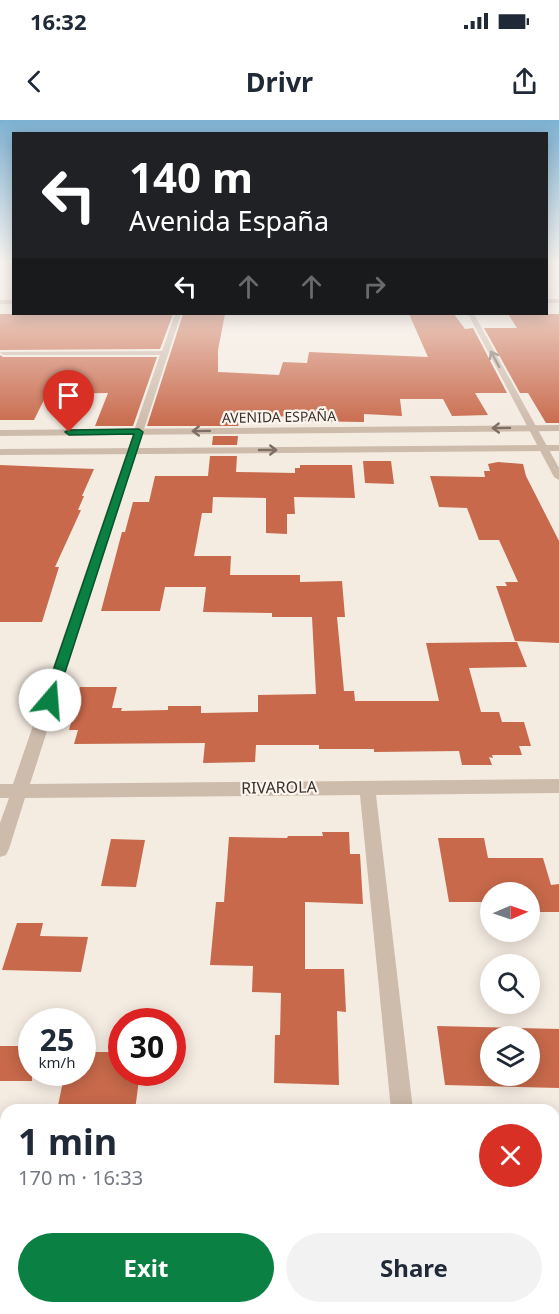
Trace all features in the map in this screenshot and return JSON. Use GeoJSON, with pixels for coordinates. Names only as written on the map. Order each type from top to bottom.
{"type":"FeatureCollection","features":[{"type":"Feature","properties":{"kind":"street"},"geometry":{"type":"LineString","coordinates":[[0,849],[177,317]]}},
{"type":"Feature","properties":{"kind":"street"},"geometry":{"type":"LineString","coordinates":[[472,317],[559,477]]}},
{"type":"Feature","properties":{"kind":"street"},"geometry":{"type":"LineString","coordinates":[[3,353],[165,353]]}},
{"type":"Feature","properties":{"kind":"street","name":"AVENIDA ESPAÑA"},"geometry":{"type":"LineString","coordinates":[[0,433],[559,428]]}},
{"type":"Feature","properties":{"kind":"street","name":"AVENIDA ESPAÑA"},"geometry":{"type":"LineString","coordinates":[[0,452],[559,448]]}},
{"type":"Feature","properties":{"kind":"street"},"geometry":{"type":"LineString","coordinates":[[367,786],[401,1104]]}},
{"type":"Feature","properties":{"kind":"street","name":"RIVAROLA"},"geometry":{"type":"LineString","coordinates":[[0,790],[559,786]]}},
{"type":"Feature","properties":{"kind":"building"},"geometry":{"type":"Polygon","coordinates":[[[0,317],[172,317],[160,349],[0,350],[0,317]]]}},
{"type":"Feature","properties":{"kind":"building"},"geometry":{"type":"Polygon","coordinates":[[[182,317],[224,317],[218,350],[218,372],[279,375],[283,362],[307,363],[309,352],[428,357],[410,317],[456,317],[465,329],[473,328],[507,393],[475,393],[488,415],[452,416],[443,399],[400,399],[402,416],[364,414],[364,422],[298,421],[298,417],[243,415],[238,426],[147,426],[182,317]]]}},
{"type":"Feature","properties":{"kind":"building"},"geometry":{"type":"Polygon","coordinates":[[[510,317],[559,317],[559,423],[546,423],[528,393],[520,393],[484,328],[517,328],[510,317]]]}},
{"type":"Feature","properties":{"kind":"building"},"geometry":{"type":"Polygon","coordinates":[[[0,355],[3,357],[157,357],[133,426],[95,426],[108,393],[47,394],[34,420],[0,420],[0,355]]]}},
{"type":"Feature","properties":{"kind":"building"},"geometry":{"type":"Polygon","coordinates":[[[213,436],[238,436],[237,445],[212,445],[213,436]]]}},
{"type":"Feature","properties":{"kind":"building"},"geometry":{"type":"Polygon","coordinates":[[[210,456],[237,456],[236,472],[295,473],[295,468],[300,468],[300,465],[352,465],[355,498],[294,497],[295,514],[287,514],[287,534],[266,533],[266,498],[213,497],[212,513],[202,513],[194,556],[231,556],[230,575],[300,575],[300,582],[342,581],[345,617],[337,617],[344,691],[354,691],[355,701],[439,701],[426,643],[517,642],[527,667],[469,668],[481,712],[499,712],[502,722],[524,722],[531,746],[519,746],[522,755],[492,755],[493,758],[489,757],[492,765],[462,765],[459,751],[374,752],[374,749],[319,749],[319,745],[256,745],[255,762],[203,763],[205,743],[74,744],[78,730],[69,730],[80,687],[117,687],[112,708],[122,708],[121,711],[168,710],[168,706],[201,706],[201,713],[258,712],[258,695],[316,694],[312,617],[272,617],[272,613],[203,612],[206,587],[165,587],[160,611],[101,611],[122,532],[125,532],[133,502],[149,502],[155,476],[208,476],[210,456]]]}},
{"type":"Feature","properties":{"kind":"building"},"geometry":{"type":"Polygon","coordinates":[[[363,461],[391,461],[394,484],[365,483],[363,461]]]}},
{"type":"Feature","properties":{"kind":"building"},"geometry":{"type":"Polygon","coordinates":[[[498,462],[523,464],[526,476],[559,541],[559,643],[515,641],[496,586],[507,586],[505,582],[518,582],[499,540],[479,540],[467,508],[439,507],[430,476],[485,477],[484,471],[490,471],[488,464],[498,462]]]}},
{"type":"Feature","properties":{"kind":"building"},"geometry":{"type":"Polygon","coordinates":[[[0,465],[94,469],[82,496],[84,496],[78,510],[81,510],[55,567],[59,567],[42,622],[0,622],[0,465]]]}},
{"type":"Feature","properties":{"kind":"building"},"geometry":{"type":"Polygon","coordinates":[[[322,832],[349,832],[350,854],[360,854],[363,904],[305,902],[305,969],[344,969],[346,1012],[337,1011],[339,1085],[274,1083],[275,1035],[280,1035],[281,993],[252,992],[253,966],[210,965],[216,902],[224,902],[229,837],[323,836],[322,832]]]}},
{"type":"Feature","properties":{"kind":"building"},"geometry":{"type":"Polygon","coordinates":[[[438,838],[484,838],[488,858],[543,858],[551,885],[559,884],[559,912],[540,912],[540,882],[480,882],[480,902],[449,902],[438,838]]]}},
{"type":"Feature","properties":{"kind":"building"},"geometry":{"type":"Polygon","coordinates":[[[111,839],[145,840],[136,887],[101,886],[111,839]]]}},
{"type":"Feature","properties":{"kind":"building"},"geometry":{"type":"Polygon","coordinates":[[[17,923],[43,923],[40,936],[88,937],[81,972],[2,970],[17,923]]]}},
{"type":"Feature","properties":{"kind":"building"},"geometry":{"type":"Polygon","coordinates":[[[437,1026],[480,1027],[480,1086],[445,1085],[437,1026]]]}},
{"type":"Feature","properties":{"kind":"building"},"geometry":{"type":"Polygon","coordinates":[[[540,1029],[559,1029],[559,1088],[483,1086],[540,1086],[540,1029]]]}},
{"type":"Feature","properties":{"kind":"building"},"geometry":{"type":"Polygon","coordinates":[[[0,1046],[18,1046],[18,1081],[0,1081],[0,1046]]]}},
{"type":"Feature","properties":{"kind":"building"},"geometry":{"type":"Polygon","coordinates":[[[96,1052],[108,1052],[108,1086],[138,1086],[136,1104],[58,1104],[62,1086],[96,1086],[96,1052]]]}},
{"type":"Feature","properties":{"kind":"route"},"geometry":{"type":"LineString","coordinates":[[50,700],[139,432],[69,432]]}}]}
